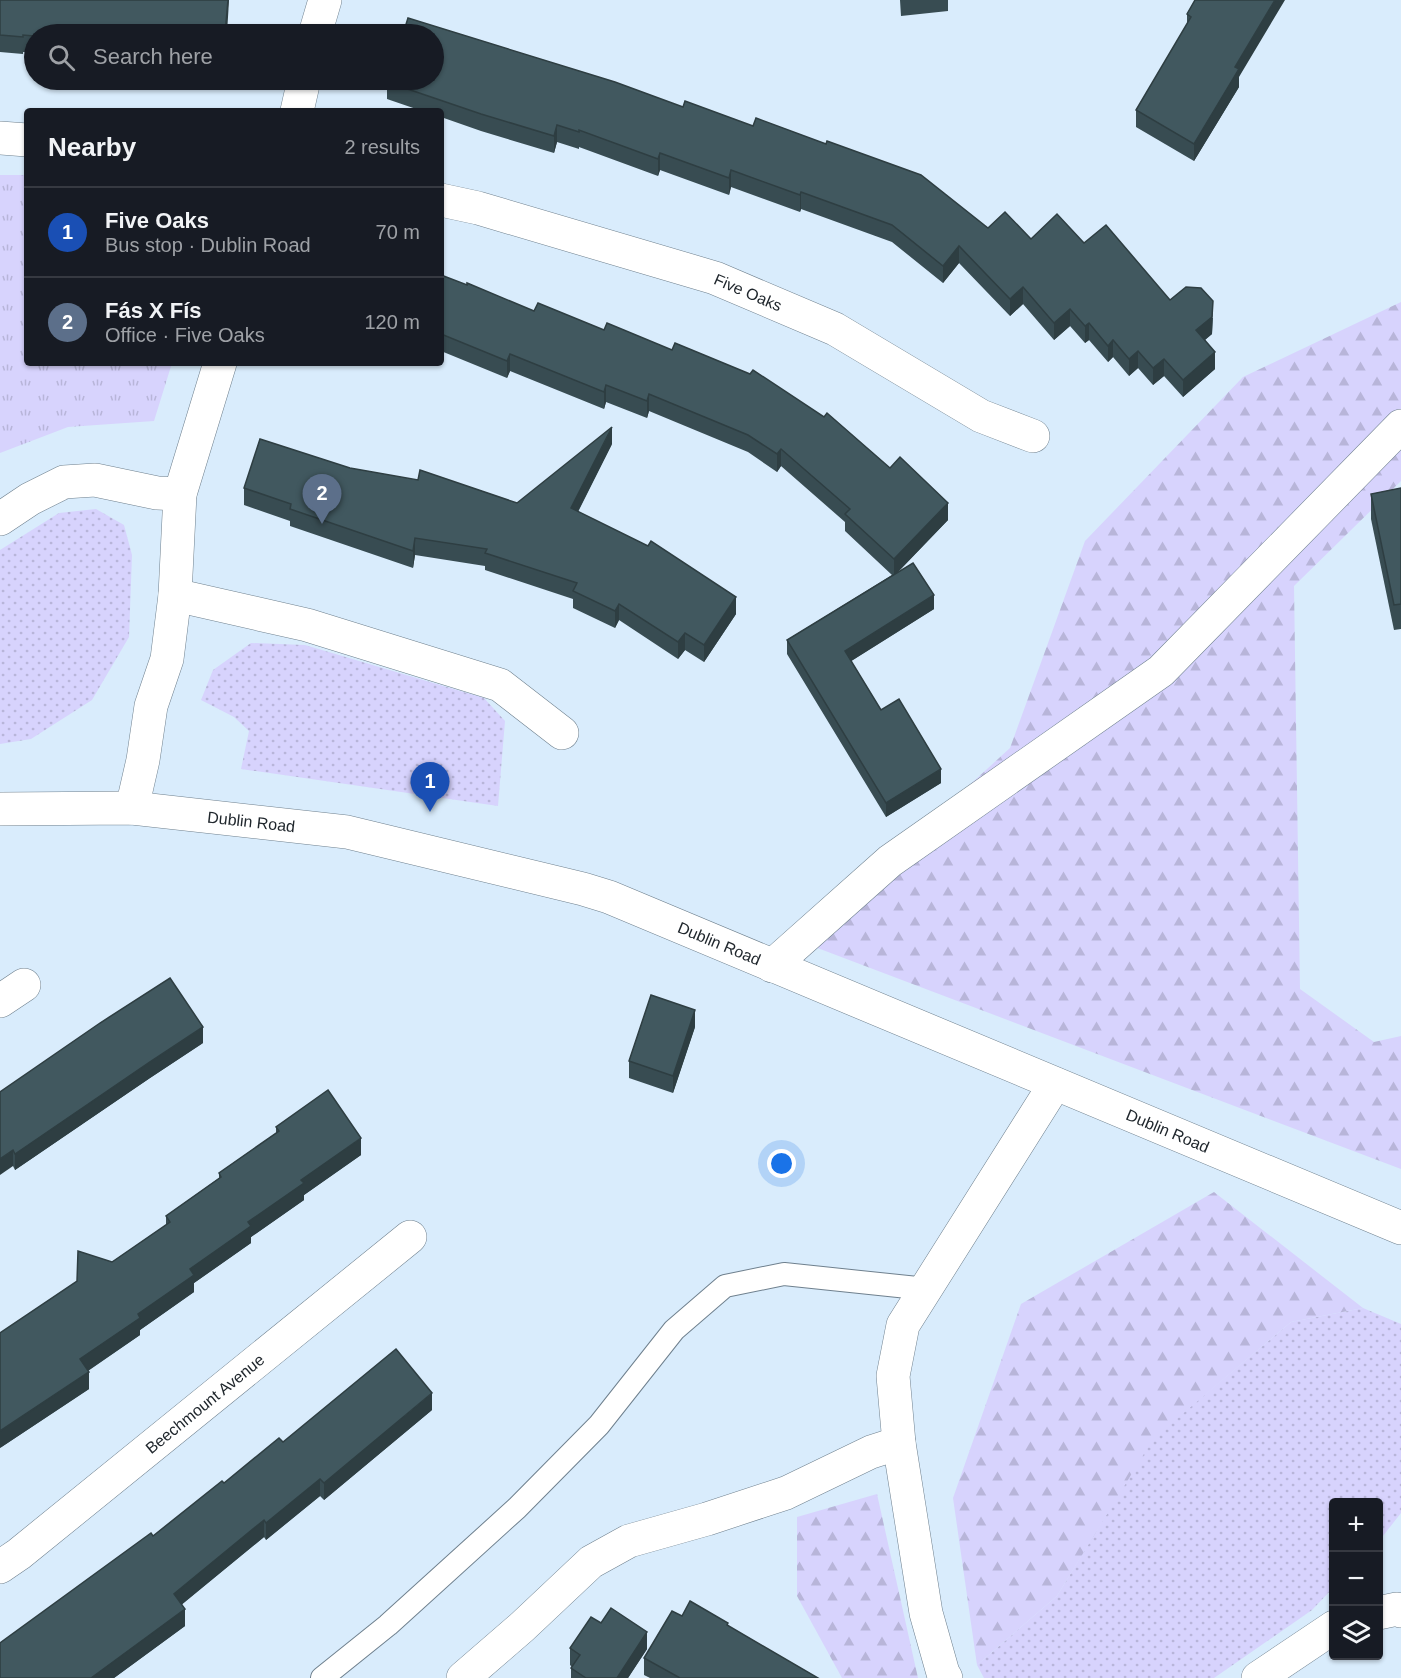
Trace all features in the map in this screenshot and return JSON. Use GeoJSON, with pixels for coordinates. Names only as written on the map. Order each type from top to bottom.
{"type":"FeatureCollection","features":[{"type":"Feature","properties":{"kind":"street"},"geometry":{"type":"LineString","coordinates":[[318,24],[325,0]]}},
{"type":"Feature","properties":{"kind":"street"},"geometry":{"type":"LineString","coordinates":[[298,108],[302,90]]}},
{"type":"Feature","properties":{"kind":"street"},"geometry":{"type":"LineString","coordinates":[[0,138],[24,140]]}},
{"type":"Feature","properties":{"kind":"street","name":"Five Oaks"},"geometry":{"type":"LineString","coordinates":[[444,201],[478,208],[715,278],[835,329],[981,416],[1033,436]]}},
{"type":"Feature","properties":{"kind":"street"},"geometry":{"type":"LineString","coordinates":[[132,808],[143,760],[151,706],[167,659],[175,595],[180,494],[218,366]]}},
{"type":"Feature","properties":{"kind":"street"},"geometry":{"type":"LineString","coordinates":[[772,966],[890,861],[1161,671],[1401,426]]}},
{"type":"Feature","properties":{"kind":"street"},"geometry":{"type":"LineString","coordinates":[[0,519],[30,499],[64,482],[95,480],[157,493],[180,494]]}},
{"type":"Feature","properties":{"kind":"street"},"geometry":{"type":"LineString","coordinates":[[175,595],[307,625],[500,685],[562,733]]}},
{"type":"Feature","properties":{"kind":"street","name":"Dublin Road"},"geometry":{"type":"LineString","coordinates":[[0,809],[132,808],[347,832],[583,889],[609,897],[1401,1228]]}},
{"type":"Feature","properties":{"kind":"street"},"geometry":{"type":"LineString","coordinates":[[946,1678],[926,1613],[899,1443],[893,1376],[903,1325],[1055,1084]]}},
{"type":"Feature","properties":{"kind":"street","name":"Beechmount Avenue"},"geometry":{"type":"LineString","coordinates":[[0,1567],[410,1238]]}},
{"type":"Feature","properties":{"kind":"street"},"geometry":{"type":"LineString","coordinates":[[463,1678],[522,1627],[591,1562],[629,1541],[786,1493],[871,1452],[899,1443]]}},
{"type":"Feature","properties":{"kind":"street"},"geometry":{"type":"LineString","coordinates":[[1258,1678],[1329,1631]]}},
{"type":"Feature","properties":{"kind":"lane"},"geometry":{"type":"LineString","coordinates":[[322,1678],[388,1625],[518,1508],[599,1425],[675,1330],[724,1286],[784,1274],[927,1289]]}},
{"type":"Feature","properties":{"kind":"green space"},"geometry":{"type":"Polygon","coordinates":[[[0,175],[24,175],[24,366],[171,366],[154,421],[68,427],[0,453],[0,175]]]}},
{"type":"Feature","properties":{"kind":"green space"},"geometry":{"type":"Polygon","coordinates":[[[1401,302],[1401,481],[1294,586],[1300,989],[1374,1042],[1401,1036],[1401,1169],[799,941],[1010,748],[1085,541],[1243,377],[1401,302]]]}},
{"type":"Feature","properties":{"kind":"green space"},"geometry":{"type":"Polygon","coordinates":[[[96,509],[124,525],[132,555],[129,637],[92,700],[31,739],[0,744],[0,550],[59,513],[96,509]]]}},
{"type":"Feature","properties":{"kind":"green space"},"geometry":{"type":"Polygon","coordinates":[[[251,643],[305,645],[484,698],[505,721],[498,806],[241,769],[249,731],[234,717],[201,700],[213,670],[251,643]]]}},
{"type":"Feature","properties":{"kind":"green space"},"geometry":{"type":"Polygon","coordinates":[[[1214,1192],[1363,1308],[1291,1322],[1153,1439],[1057,1596],[977,1665],[953,1498],[1021,1304],[1214,1192]]]}},
{"type":"Feature","properties":{"kind":"green space"},"geometry":{"type":"Polygon","coordinates":[[[1363,1308],[1401,1324],[1401,1513],[1383,1536],[1383,1498],[1329,1498],[1329,1592],[1312,1610],[1214,1678],[984,1678],[977,1665],[1057,1596],[1152,1439],[1291,1322],[1363,1308]]]}},
{"type":"Feature","properties":{"kind":"green space"},"geometry":{"type":"Polygon","coordinates":[[[877,1494],[918,1678],[842,1678],[797,1596],[797,1517],[877,1494]]]}},
{"type":"Feature","properties":{"kind":"building"},"geometry":{"type":"Polygon","coordinates":[[[0,0],[228,0],[226,24],[24,24],[23,37],[0,35],[0,0]]]}},
{"type":"Feature","properties":{"kind":"building"},"geometry":{"type":"Polygon","coordinates":[[[1195,0],[1275,0],[1235,67],[1239,69],[1194,144],[1136,110],[1191,17],[1187,14],[1195,0]]]}},
{"type":"Feature","properties":{"kind":"building"},"geometry":{"type":"Polygon","coordinates":[[[408,18],[427,24],[406,24],[408,18]]]}},
{"type":"Feature","properties":{"kind":"building"},"geometry":{"type":"Polygon","coordinates":[[[444,29],[615,82],[683,107],[685,101],[753,126],[756,118],[921,175],[988,228],[1005,212],[1031,239],[1057,214],[1084,243],[1106,225],[1170,300],[1186,287],[1201,288],[1213,301],[1212,317],[1196,330],[1215,352],[1183,380],[1164,359],[1153,368],[1138,351],[1129,359],[1113,340],[1108,346],[1089,323],[1085,326],[1070,309],[1054,323],[1023,287],[1010,299],[959,246],[943,266],[892,225],[801,192],[800,195],[731,170],[729,178],[660,153],[658,159],[579,130],[579,132],[557,125],[554,136],[410,90],[444,90],[444,29]]]}},
{"type":"Feature","properties":{"kind":"building"},"geometry":{"type":"Polygon","coordinates":[[[444,276],[467,285],[467,283],[534,311],[538,303],[604,330],[607,323],[672,350],[675,343],[750,374],[753,370],[824,417],[827,413],[890,468],[900,457],[948,503],[894,559],[845,514],[850,509],[781,449],[777,454],[748,435],[649,394],[647,401],[606,385],[604,392],[510,354],[507,361],[444,335],[444,276]]]}},
{"type":"Feature","properties":{"kind":"building"},"geometry":{"type":"Polygon","coordinates":[[[612,427],[571,508],[648,546],[651,541],[736,597],[704,645],[685,633],[678,642],[619,604],[615,611],[573,591],[577,583],[485,553],[487,549],[415,538],[413,551],[290,509],[291,504],[244,488],[260,439],[350,468],[418,480],[420,470],[517,503],[612,427]]]}},
{"type":"Feature","properties":{"kind":"building"},"geometry":{"type":"Polygon","coordinates":[[[1401,488],[1401,604],[1394,605],[1371,494],[1401,488]]]}},
{"type":"Feature","properties":{"kind":"building"},"geometry":{"type":"Polygon","coordinates":[[[913,563],[934,595],[845,651],[881,710],[899,699],[941,769],[886,803],[787,640],[913,563]]]}},
{"type":"Feature","properties":{"kind":"building"},"geometry":{"type":"Polygon","coordinates":[[[170,978],[203,1027],[15,1154],[13,1150],[0,1159],[0,1092],[170,978]]]}},
{"type":"Feature","properties":{"kind":"building"},"geometry":{"type":"Polygon","coordinates":[[[651,995],[695,1010],[673,1076],[629,1061],[651,995]]]}},
{"type":"Feature","properties":{"kind":"building"},"geometry":{"type":"Polygon","coordinates":[[[328,1090],[361,1138],[301,1180],[304,1183],[248,1222],[251,1226],[190,1269],[194,1275],[138,1314],[140,1318],[80,1359],[89,1372],[0,1431],[0,1333],[77,1281],[78,1251],[112,1262],[170,1222],[166,1216],[221,1177],[219,1173],[279,1131],[276,1127],[328,1090]]]}},
{"type":"Feature","properties":{"kind":"building"},"geometry":{"type":"Polygon","coordinates":[[[396,1349],[432,1393],[324,1483],[320,1479],[266,1523],[264,1520],[174,1594],[185,1609],[91,1678],[0,1678],[0,1643],[151,1533],[153,1536],[279,1438],[283,1442],[396,1349]]]}},
{"type":"Feature","properties":{"kind":"building"},"geometry":{"type":"Polygon","coordinates":[[[690,1601],[818,1678],[680,1678],[644,1658],[672,1611],[682,1616],[690,1601]]]}},
{"type":"Feature","properties":{"kind":"building"},"geometry":{"type":"Polygon","coordinates":[[[611,1608],[647,1632],[617,1678],[586,1678],[571,1668],[580,1655],[570,1648],[591,1617],[601,1623],[611,1608]]]}},
{"type":"Feature","properties":{"kind":"place","name":"Fás X Fís"},"geometry":{"type":"Point","coordinates":[322,524]}},
{"type":"Feature","properties":{"kind":"place","name":"Five Oaks"},"geometry":{"type":"Point","coordinates":[430,812]}}]}
